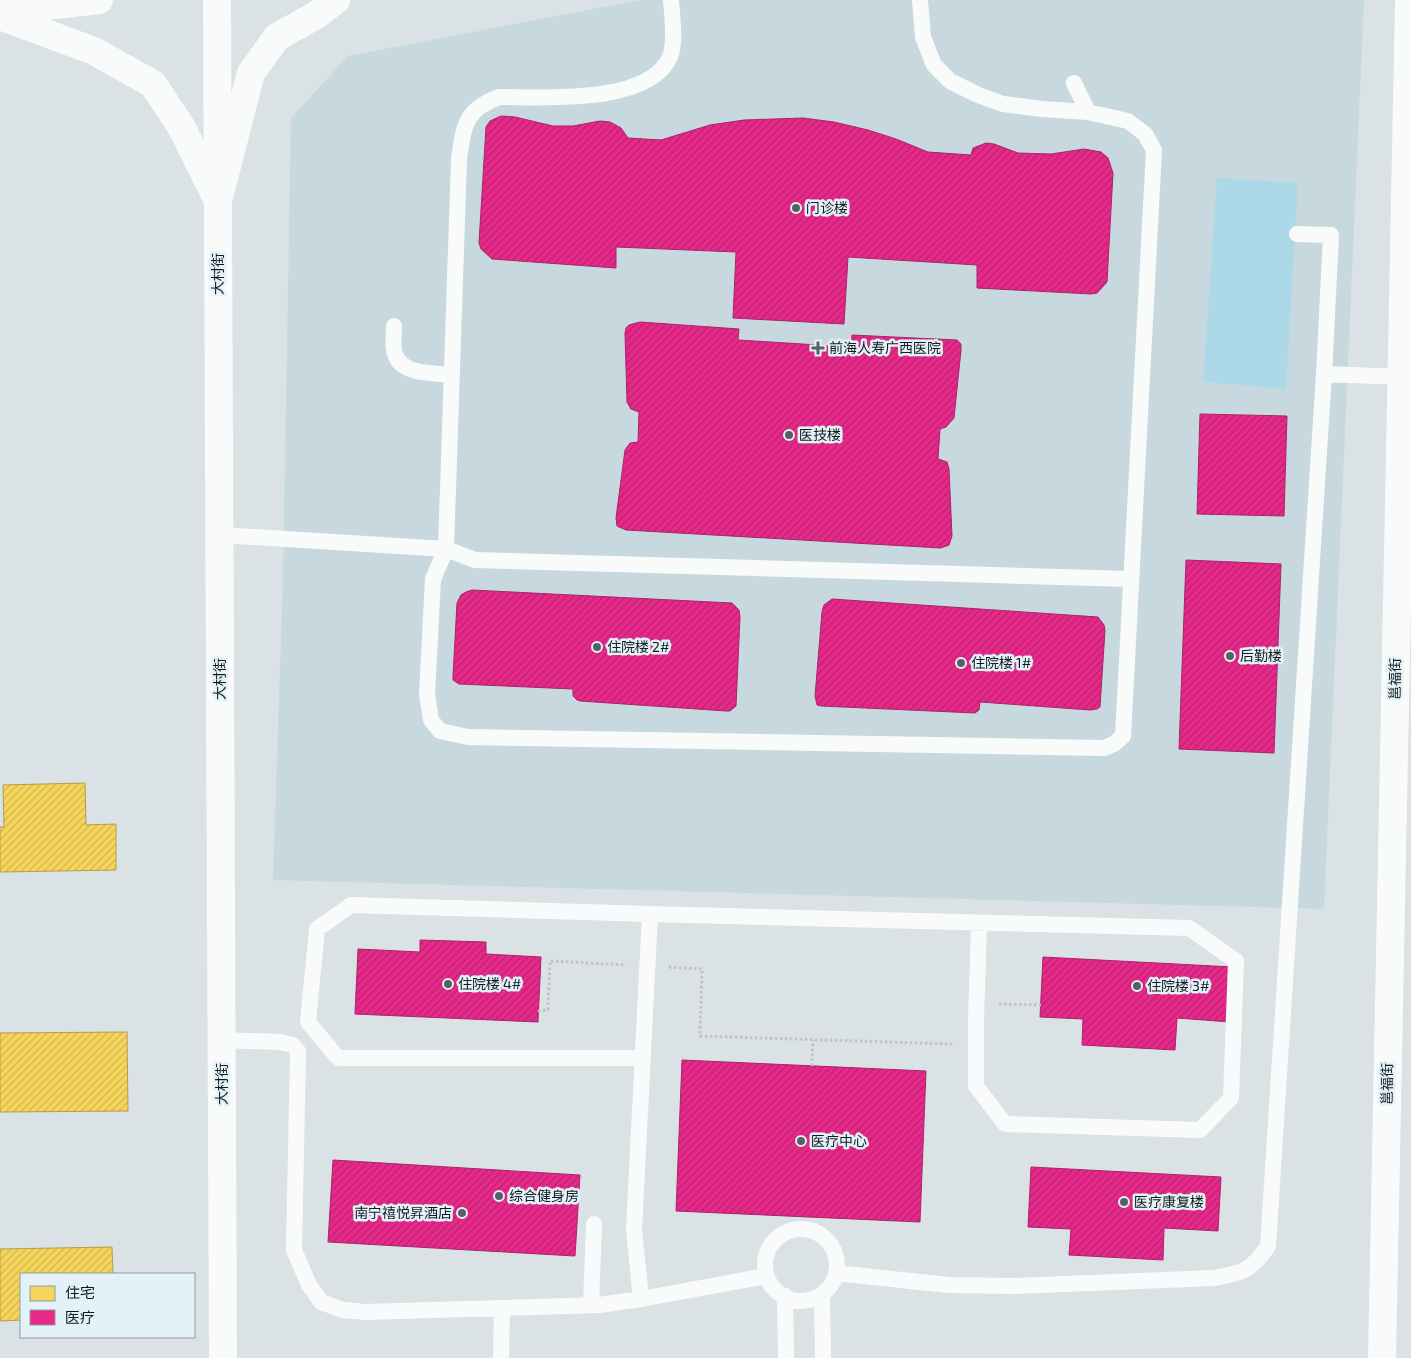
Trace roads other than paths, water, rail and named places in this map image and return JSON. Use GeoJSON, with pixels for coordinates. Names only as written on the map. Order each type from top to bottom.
{"type":"FeatureCollection","features":[{"type":"Feature","properties":{"kind":"street"},"geometry":{"type":"LineString","coordinates":[[0,6],[10,0]]}},
{"type":"Feature","properties":{"kind":"street"},"geometry":{"type":"LineString","coordinates":[[0,11],[99,0]]}},
{"type":"Feature","properties":{"kind":"street","name":"大村街"},"geometry":{"type":"LineString","coordinates":[[217,0],[224,1358]]}},
{"type":"Feature","properties":{"kind":"street"},"geometry":{"type":"LineString","coordinates":[[218,201],[251,73],[277,37],[318,14],[336,0]]}},
{"type":"Feature","properties":{"kind":"street","name":"邕福街"},"geometry":{"type":"LineString","coordinates":[[1382,1358],[1409,0]]}},
{"type":"Feature","properties":{"kind":"street"},"geometry":{"type":"LineString","coordinates":[[0,16],[94,51],[153,84],[182,128],[218,201]]}},
{"type":"Feature","properties":{"kind":"lane"},"geometry":{"type":"LineString","coordinates":[[671,0],[673,38],[671,55],[661,72],[640,84],[612,93],[499,97],[483,103],[471,114],[463,131],[459,159],[446,549],[432,579],[427,694],[431,720],[440,731],[468,737],[1104,748],[1114,744],[1123,736],[1154,150],[1146,134],[1128,121],[1088,112],[1003,104],[978,95],[950,81],[934,65],[924,37],[920,0]]}},
{"type":"Feature","properties":{"kind":"lane"},"geometry":{"type":"LineString","coordinates":[[1074,83],[1088,112]]}},
{"type":"Feature","properties":{"kind":"lane"},"geometry":{"type":"LineString","coordinates":[[836,1273],[948,1285],[1015,1286],[1214,1278],[1241,1273],[1260,1258],[1268,1246],[1324,374],[1331,235],[1297,234]]}},
{"type":"Feature","properties":{"kind":"lane"},"geometry":{"type":"LineString","coordinates":[[394,326],[395,354],[401,364],[414,371],[452,375]]}},
{"type":"Feature","properties":{"kind":"lane"},"geometry":{"type":"LineString","coordinates":[[1324,374],[1402,377]]}},
{"type":"Feature","properties":{"kind":"lane"},"geometry":{"type":"LineString","coordinates":[[220,534],[446,549],[475,560],[1131,579]]}},
{"type":"Feature","properties":{"kind":"lane"},"geometry":{"type":"LineString","coordinates":[[643,1058],[338,1058],[308,1022],[318,928],[352,905],[1189,928],[1236,961],[1231,1098],[1200,1130],[1005,1124],[976,1086],[979,923]]}},
{"type":"Feature","properties":{"kind":"lane"},"geometry":{"type":"LineString","coordinates":[[641,1299],[634,1230],[650,914]]}},
{"type":"Feature","properties":{"kind":"lane"},"geometry":{"type":"LineString","coordinates":[[222,1040],[280,1042],[292,1045],[298,1051],[294,1250],[309,1285],[321,1302],[343,1310],[365,1312],[591,1305],[641,1299],[766,1276]]}},
{"type":"Feature","properties":{"kind":"lane"},"geometry":{"type":"LineString","coordinates":[[298,1051],[324,1041]]}},
{"type":"Feature","properties":{"kind":"lane"},"geometry":{"type":"LineString","coordinates":[[591,1305],[594,1224]]}},
{"type":"Feature","properties":{"kind":"lane"},"geometry":{"type":"LineString","coordinates":[[795,1230],[807,1230],[818,1234],[827,1241],[834,1251],[837,1262],[836,1273],[832,1284],[822,1294],[804,1301],[792,1300],[772,1287],[766,1276],[767,1252],[774,1241],[783,1234],[795,1230]]}},
{"type":"Feature","properties":{"kind":"lane"},"geometry":{"type":"LineString","coordinates":[[822,1294],[823,1358]]}},
{"type":"Feature","properties":{"kind":"lane"},"geometry":{"type":"LineString","coordinates":[[784,1296],[786,1358]]}},
{"type":"Feature","properties":{"kind":"lane"},"geometry":{"type":"LineString","coordinates":[[501,1358],[502,1308]]}},
{"type":"Feature","properties":{"kind":"place","name":"门诊楼"},"geometry":{"type":"Point","coordinates":[796,208]}},
{"type":"Feature","properties":{"kind":"place","name":"前海人寿广西医院"},"geometry":{"type":"Point","coordinates":[818,348]}},
{"type":"Feature","properties":{"kind":"place","name":"医技楼"},"geometry":{"type":"Point","coordinates":[789,435]}},
{"type":"Feature","properties":{"kind":"place","name":"住院楼 2#"},"geometry":{"type":"Point","coordinates":[597,647]}},
{"type":"Feature","properties":{"kind":"place","name":"后勤楼"},"geometry":{"type":"Point","coordinates":[1230,656]}},
{"type":"Feature","properties":{"kind":"place","name":"住院楼 1#"},"geometry":{"type":"Point","coordinates":[961,663]}},
{"type":"Feature","properties":{"kind":"place","name":"住院楼 4#"},"geometry":{"type":"Point","coordinates":[448,984]}},
{"type":"Feature","properties":{"kind":"place","name":"住院楼 3#"},"geometry":{"type":"Point","coordinates":[1137,986]}},
{"type":"Feature","properties":{"kind":"place","name":"医疗中心"},"geometry":{"type":"Point","coordinates":[801,1141]}},
{"type":"Feature","properties":{"kind":"place","name":"综合健身房"},"geometry":{"type":"Point","coordinates":[499,1196]}},
{"type":"Feature","properties":{"kind":"place","name":"医疗康复楼"},"geometry":{"type":"Point","coordinates":[1124,1202]}},
{"type":"Feature","properties":{"kind":"place","name":"南宁禧悦昇酒店"},"geometry":{"type":"Point","coordinates":[462,1213]}}]}
